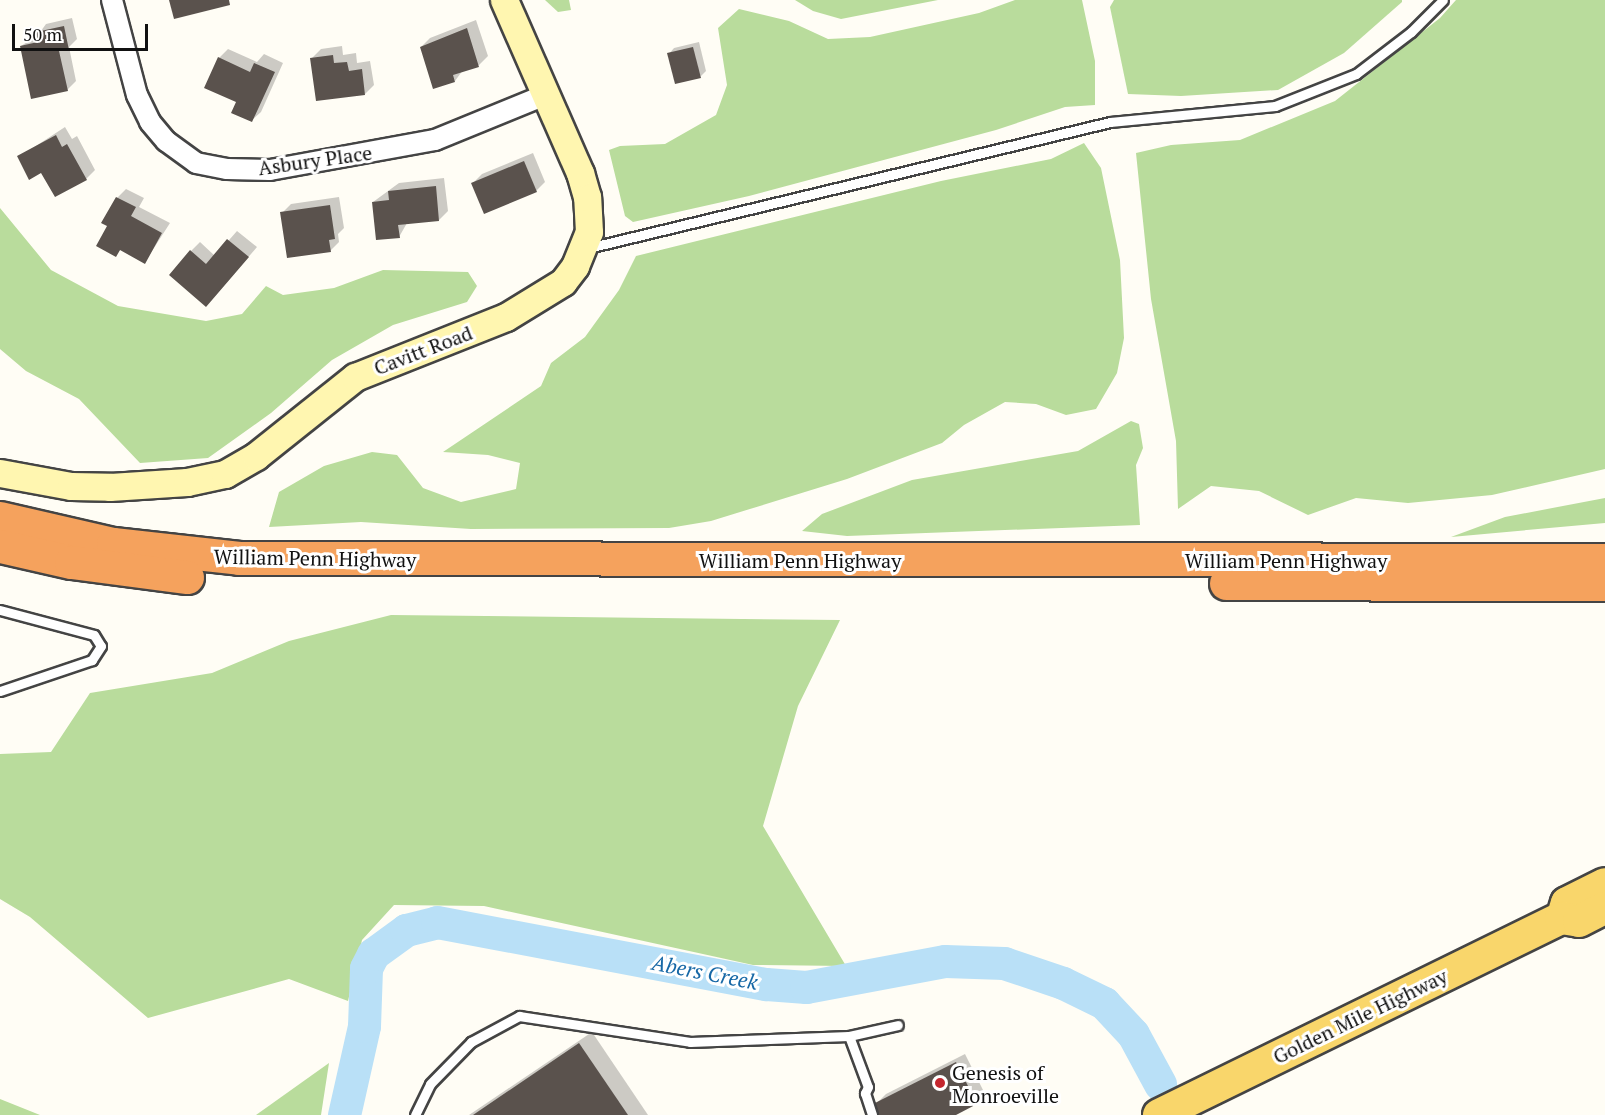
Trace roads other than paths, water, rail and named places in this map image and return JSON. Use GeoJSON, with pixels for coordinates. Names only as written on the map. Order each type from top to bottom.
{"type":"FeatureCollection","features":[{"type":"Feature","properties":{"kind":"highway","name":"William Penn Highway"},"geometry":{"type":"LineString","coordinates":[[0,518],[113,544],[262,559],[1605,560]]}},
{"type":"Feature","properties":{"kind":"highway","name":"William Penn Highway"},"geometry":{"type":"LineString","coordinates":[[0,546],[110,568],[273,582],[1605,584]]}},
{"type":"Feature","properties":{"kind":"main road","name":"Golden Mile Highway"},"geometry":{"type":"LineString","coordinates":[[1561,918],[1567,903],[1605,884]]}},
{"type":"Feature","properties":{"kind":"main road","name":"Golden Mile Highway"},"geometry":{"type":"LineString","coordinates":[[1159,1115],[1561,918],[1580,921],[1605,909]]}},
{"type":"Feature","properties":{"kind":"street","name":"Asbury Place"},"geometry":{"type":"LineString","coordinates":[[112,0],[142,107],[166,141],[196,163],[226,170],[270,170],[435,140],[543,96]]}},
{"type":"Feature","properties":{"kind":"street","name":"Cavitt Road"},"geometry":{"type":"LineString","coordinates":[[0,473],[59,485],[110,487],[187,482],[225,474],[256,456],[355,377],[506,317],[549,294],[563,282],[583,250],[589,232],[587,197],[580,173],[543,96],[504,0]]}},
{"type":"Feature","properties":{"kind":"lane"},"geometry":{"type":"LineString","coordinates":[[583,250],[1110,122],[1275,106],[1356,74],[1411,32],[1443,0]]}},
{"type":"Feature","properties":{"kind":"lane"},"geometry":{"type":"LineString","coordinates":[[0,610],[94,635],[101,646],[92,660],[0,691]]}},
{"type":"Feature","properties":{"kind":"lane"},"geometry":{"type":"LineString","coordinates":[[415,1115],[430,1084],[471,1042],[519,1016],[690,1042],[849,1036],[898,1025]]}},
{"type":"Feature","properties":{"kind":"lane"},"geometry":{"type":"LineString","coordinates":[[849,1036],[868,1087],[865,1093],[872,1115]]}},
{"type":"Feature","properties":{"kind":"waterway","name":"Abers Creek"},"geometry":{"type":"LineString","coordinates":[[344,1115],[364,1026],[366,968],[373,954],[406,930],[437,922],[766,984],[806,987],[945,961],[1004,963],[1063,983],[1104,1003],[1133,1034],[1160,1084]]}},
{"type":"Feature","properties":{"kind":"place","name":"Genesis of Monroeville"},"geometry":{"type":"Point","coordinates":[940,1083]}}]}
